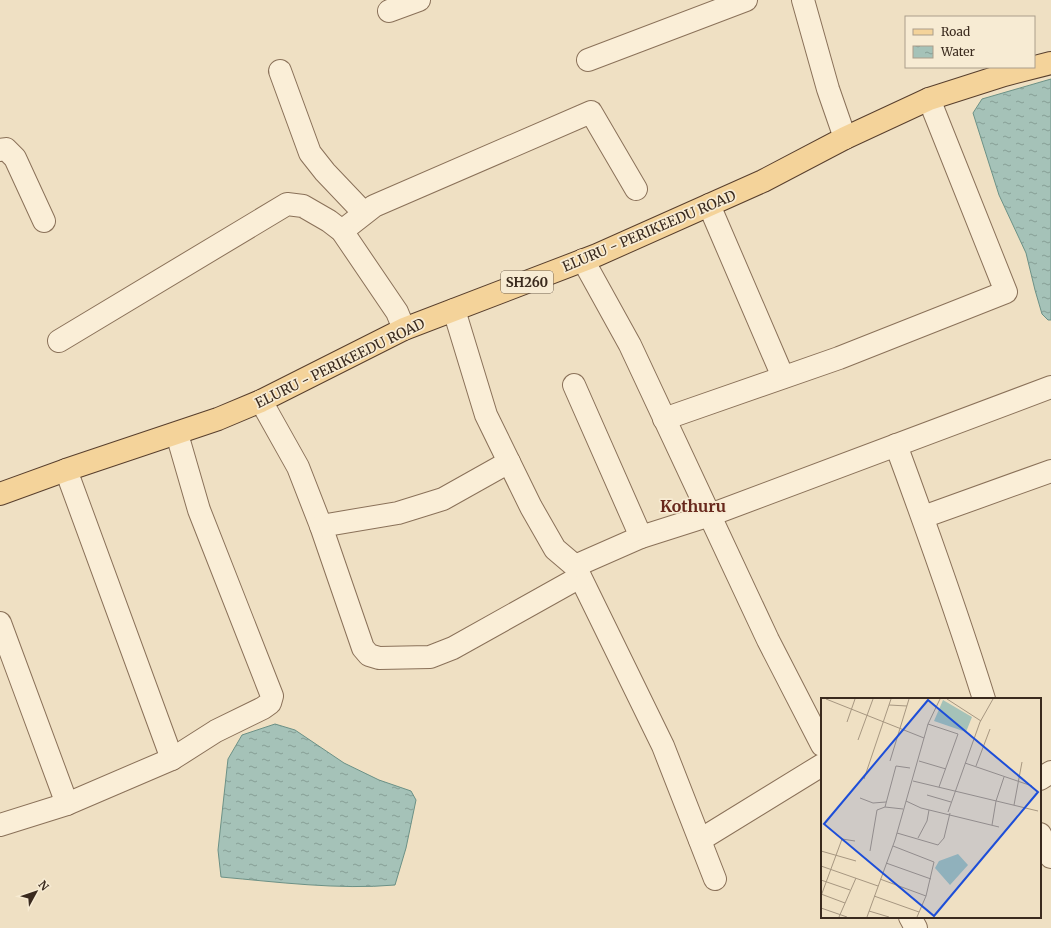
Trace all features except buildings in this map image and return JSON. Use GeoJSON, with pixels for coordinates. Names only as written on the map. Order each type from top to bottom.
{"type":"FeatureCollection","features":[{"type":"Feature","properties":{"kind":"main road","name":"ELURU - PERIKEEDU ROAD"},"geometry":{"type":"LineString","coordinates":[[1035,67],[1051,63]]}},
{"type":"Feature","properties":{"kind":"main road","name":"ELURU - PERIKEEDU ROAD"},"geometry":{"type":"LineString","coordinates":[[0,494],[66,470],[218,420],[261,401],[401,321],[454,310],[584,260],[763,181],[845,138],[929,99],[1004,75],[1031,68]]}},
{"type":"Feature","properties":{"kind":"street"},"geometry":{"type":"LineString","coordinates":[[389,11],[419,0]]}},
{"type":"Feature","properties":{"kind":"street"},"geometry":{"type":"LineString","coordinates":[[588,60],[746,0]]}},
{"type":"Feature","properties":{"kind":"street"},"geometry":{"type":"LineString","coordinates":[[803,0],[828,89],[845,138]]}},
{"type":"Feature","properties":{"kind":"street"},"geometry":{"type":"LineString","coordinates":[[280,71],[310,153],[325,172],[364,214]]}},
{"type":"Feature","properties":{"kind":"street"},"geometry":{"type":"LineString","coordinates":[[664,419],[839,358],[1006,292],[929,99]]}},
{"type":"Feature","properties":{"kind":"street"},"geometry":{"type":"LineString","coordinates":[[342,231],[374,206],[591,112],[636,189]]}},
{"type":"Feature","properties":{"kind":"street"},"geometry":{"type":"LineString","coordinates":[[0,150],[6,149],[15,158],[44,221]]}},
{"type":"Feature","properties":{"kind":"street"},"geometry":{"type":"LineString","coordinates":[[59,341],[287,204],[303,206],[329,221],[342,231],[386,294],[401,321]]}},
{"type":"Feature","properties":{"kind":"street"},"geometry":{"type":"LineString","coordinates":[[709,205],[782,377]]}},
{"type":"Feature","properties":{"kind":"street"},"geometry":{"type":"LineString","coordinates":[[584,260],[630,345],[768,640],[821,743]]}},
{"type":"Feature","properties":{"kind":"street"},"geometry":{"type":"LineString","coordinates":[[454,310],[486,415],[531,507],[555,549],[577,572],[663,746],[715,879]]}},
{"type":"Feature","properties":{"kind":"street"},"geometry":{"type":"LineString","coordinates":[[574,385],[640,537]]}},
{"type":"Feature","properties":{"kind":"street"},"geometry":{"type":"LineString","coordinates":[[261,401],[298,467],[321,526],[363,648],[369,655],[379,658],[430,657],[453,648],[577,572],[640,537],[710,515],[1051,387]]}},
{"type":"Feature","properties":{"kind":"street"},"geometry":{"type":"LineString","coordinates":[[0,825],[67,804],[172,759],[216,731],[263,708],[270,703],[272,696],[200,510],[177,434]]}},
{"type":"Feature","properties":{"kind":"street"},"geometry":{"type":"LineString","coordinates":[[896,445],[923,517],[984,698]]}},
{"type":"Feature","properties":{"kind":"street"},"geometry":{"type":"LineString","coordinates":[[321,526],[398,513],[443,499],[509,462]]}},
{"type":"Feature","properties":{"kind":"street"},"geometry":{"type":"LineString","coordinates":[[66,470],[172,759]]}},
{"type":"Feature","properties":{"kind":"street"},"geometry":{"type":"LineString","coordinates":[[923,517],[1051,471]]}},
{"type":"Feature","properties":{"kind":"street"},"geometry":{"type":"LineString","coordinates":[[0,623],[67,804]]}},
{"type":"Feature","properties":{"kind":"street"},"geometry":{"type":"LineString","coordinates":[[700,840],[821,766]]}},
{"type":"Feature","properties":{"kind":"street"},"geometry":{"type":"LineString","coordinates":[[1041,778],[1051,772]]}},
{"type":"Feature","properties":{"kind":"street"},"geometry":{"type":"LineString","coordinates":[[1041,836],[1051,857]]}},
{"type":"Feature","properties":{"kind":"street"},"geometry":{"type":"LineString","coordinates":[[911,918],[916,928]]}},
{"type":"Feature","properties":{"kind":"water"},"geometry":{"type":"Polygon","coordinates":[[[1051,79],[1051,320],[1048,320],[1042,314],[1026,253],[999,195],[973,113],[982,99],[1051,79]]]}},
{"type":"Feature","properties":{"kind":"water"},"geometry":{"type":"Polygon","coordinates":[[[275,724],[295,730],[344,763],[379,780],[411,791],[416,800],[406,848],[395,885],[352,887],[330,886],[221,877],[218,850],[228,759],[242,735],[275,724]]]}},
{"type":"Feature","properties":{"kind":"district","name":"Kothuru"},"geometry":{"type":"Point","coordinates":[693,506]}}]}
